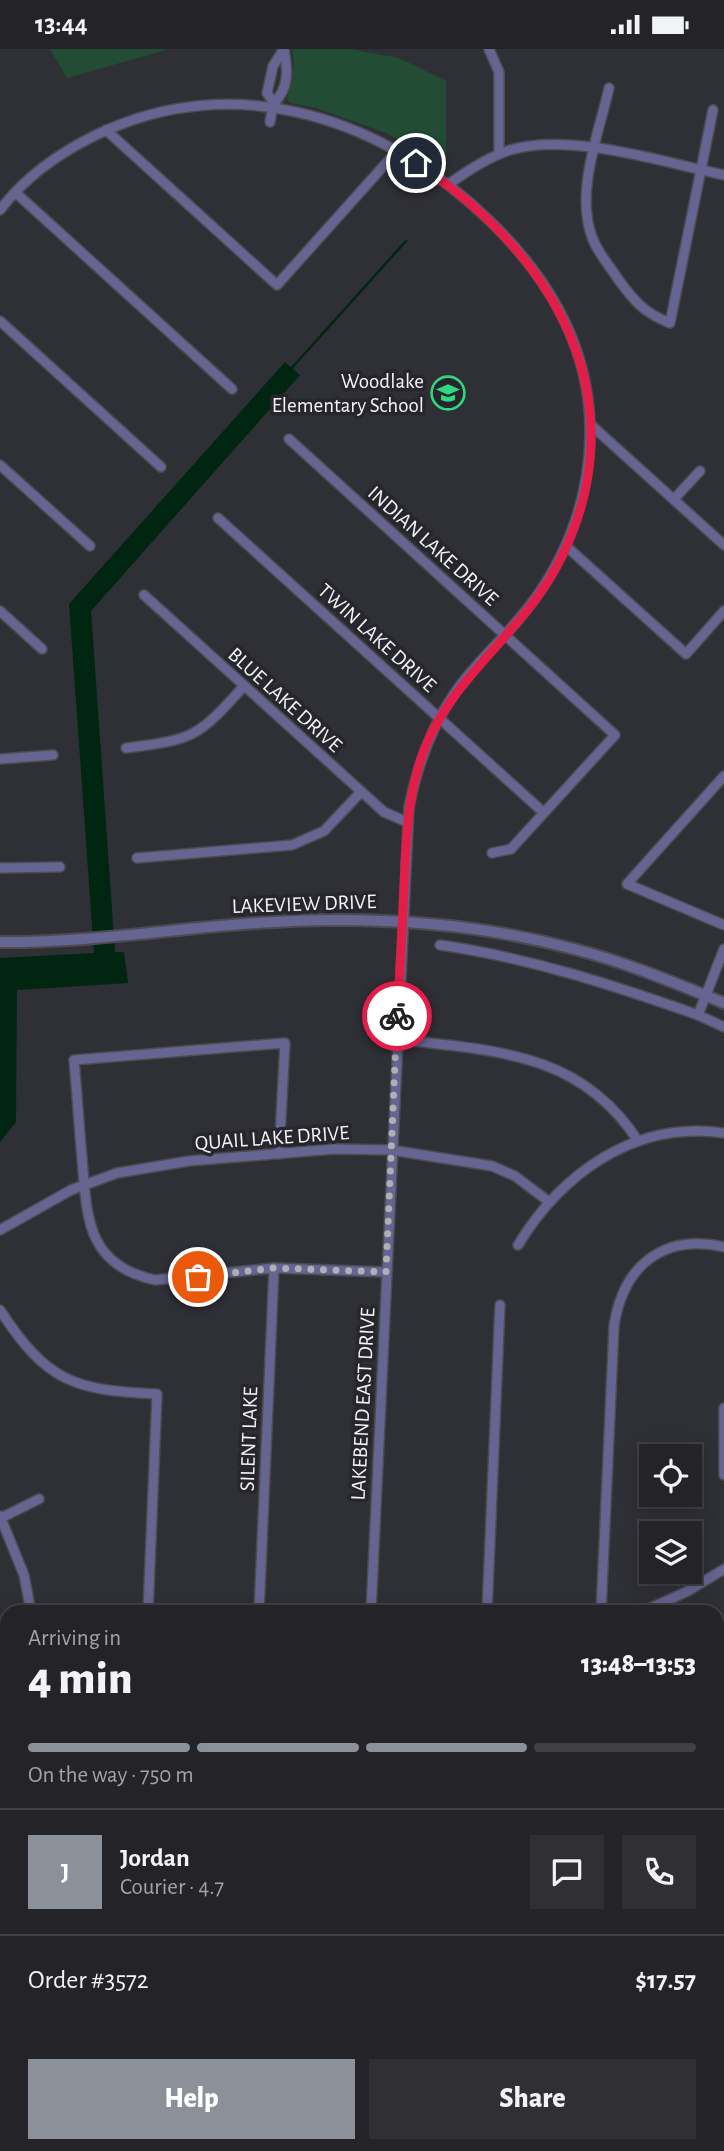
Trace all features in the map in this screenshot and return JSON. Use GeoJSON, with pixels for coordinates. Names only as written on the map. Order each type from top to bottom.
{"type":"FeatureCollection","features":[{"type":"Feature","properties":{"kind":"street"},"geometry":{"type":"LineString","coordinates":[[489,49],[499,72],[499,154]]}},
{"type":"Feature","properties":{"kind":"street"},"geometry":{"type":"LineString","coordinates":[[273,106],[267,93],[273,67],[284,50]]}},
{"type":"Feature","properties":{"kind":"street"},"geometry":{"type":"LineString","coordinates":[[270,122],[273,106],[282,95],[288,69],[284,50]]}},
{"type":"Feature","properties":{"kind":"street"},"geometry":{"type":"LineString","coordinates":[[609,87],[586,206],[593,240],[638,307],[670,323],[713,110]]}},
{"type":"Feature","properties":{"kind":"street","name":"LAKEBEND EAST DRIVE"},"geometry":{"type":"LineString","coordinates":[[0,210],[64,152],[106,130],[162,109],[240,103],[273,106],[337,124],[397,151],[449,184],[519,250],[553,297],[577,350],[590,424],[584,492],[566,546],[537,598],[456,691],[439,718],[415,777],[407,823],[371,1605]]}},
{"type":"Feature","properties":{"kind":"street"},"geometry":{"type":"LineString","coordinates":[[106,130],[277,285],[397,151]]}},
{"type":"Feature","properties":{"kind":"street"},"geometry":{"type":"LineString","coordinates":[[449,184],[499,154],[543,144],[596,149],[724,175]]}},
{"type":"Feature","properties":{"kind":"street"},"geometry":{"type":"LineString","coordinates":[[16,193],[232,389]]}},
{"type":"Feature","properties":{"kind":"street"},"geometry":{"type":"LineString","coordinates":[[0,321],[161,467]]}},
{"type":"Feature","properties":{"kind":"street"},"geometry":{"type":"LineString","coordinates":[[590,424],[724,544]]}},
{"type":"Feature","properties":{"kind":"street","name":"INDIAN LAKE DRIVE"},"geometry":{"type":"LineString","coordinates":[[289,439],[615,735],[543,813]]}},
{"type":"Feature","properties":{"kind":"street"},"geometry":{"type":"LineString","coordinates":[[0,465],[90,546]]}},
{"type":"Feature","properties":{"kind":"street"},"geometry":{"type":"LineString","coordinates":[[674,499],[700,471]]}},
{"type":"Feature","properties":{"kind":"street","name":"TWIN LAKE DRIVE"},"geometry":{"type":"LineString","coordinates":[[218,518],[543,813]]}},
{"type":"Feature","properties":{"kind":"street"},"geometry":{"type":"LineString","coordinates":[[566,546],[686,654],[724,611]]}},
{"type":"Feature","properties":{"kind":"street","name":"BLUE LAKE DRIVE"},"geometry":{"type":"LineString","coordinates":[[144,596],[384,812],[407,823]]}},
{"type":"Feature","properties":{"kind":"street"},"geometry":{"type":"LineString","coordinates":[[0,611],[42,649]]}},
{"type":"Feature","properties":{"kind":"street"},"geometry":{"type":"LineString","coordinates":[[126,748],[164,744],[191,736],[214,719],[244,686]]}},
{"type":"Feature","properties":{"kind":"street"},"geometry":{"type":"LineString","coordinates":[[0,759],[53,755]]}},
{"type":"Feature","properties":{"kind":"street"},"geometry":{"type":"LineString","coordinates":[[724,776],[627,884],[724,925]]}},
{"type":"Feature","properties":{"kind":"street"},"geometry":{"type":"LineString","coordinates":[[137,858],[292,845],[324,831],[361,792]]}},
{"type":"Feature","properties":{"kind":"street"},"geometry":{"type":"LineString","coordinates":[[492,853],[511,849],[543,813]]}},
{"type":"Feature","properties":{"kind":"street"},"geometry":{"type":"LineString","coordinates":[[0,867],[60,867]]}},
{"type":"Feature","properties":{"kind":"street","name":"LAKEVIEW DRIVE"},"geometry":{"type":"LineString","coordinates":[[0,942],[290,921],[402,921],[486,929],[578,949],[724,1003]]}},
{"type":"Feature","properties":{"kind":"street"},"geometry":{"type":"LineString","coordinates":[[440,945],[491,952],[567,970],[698,1015],[724,1027]]}},
{"type":"Feature","properties":{"kind":"street"},"geometry":{"type":"LineString","coordinates":[[698,1015],[724,949]]}},
{"type":"Feature","properties":{"kind":"street"},"geometry":{"type":"LineString","coordinates":[[396,1039],[481,1049],[559,1069],[581,1081],[607,1101],[638,1141]]}},
{"type":"Feature","properties":{"kind":"street"},"geometry":{"type":"LineString","coordinates":[[279,1154],[285,1043],[75,1060],[87,1216],[95,1239],[110,1259],[131,1273],[155,1280],[274,1268],[386,1272]]}},
{"type":"Feature","properties":{"kind":"street"},"geometry":{"type":"LineString","coordinates":[[518,1245],[548,1201],[580,1171],[638,1141],[676,1133],[724,1133]]}},
{"type":"Feature","properties":{"kind":"street","name":"QUAIL LAKE DRIVE"},"geometry":{"type":"LineString","coordinates":[[0,1230],[84,1185],[144,1167],[334,1149],[391,1150],[492,1166],[526,1182],[548,1201]]}},
{"type":"Feature","properties":{"kind":"street"},"geometry":{"type":"LineString","coordinates":[[601,1605],[614,1326],[618,1301],[638,1269],[665,1250],[695,1243],[724,1247]]}},
{"type":"Feature","properties":{"kind":"street","name":"SILENT LAKE"},"geometry":{"type":"LineString","coordinates":[[260,1605],[274,1268]]}},
{"type":"Feature","properties":{"kind":"street"},"geometry":{"type":"LineString","coordinates":[[488,1605],[500,1305]]}},
{"type":"Feature","properties":{"kind":"street"},"geometry":{"type":"LineString","coordinates":[[0,1310],[32,1356],[62,1377],[106,1391],[158,1394],[148,1605]]}},
{"type":"Feature","properties":{"kind":"street"},"geometry":{"type":"LineString","coordinates":[[724,1408],[724,1475]]}},
{"type":"Feature","properties":{"kind":"street"},"geometry":{"type":"LineString","coordinates":[[30,1605],[24,1575],[1,1517],[39,1499]]}},
{"type":"Feature","properties":{"kind":"street"},"geometry":{"type":"LineString","coordinates":[[657,1605],[688,1591],[724,1569]]}},
{"type":"Feature","properties":{"kind":"shaded area"},"geometry":{"type":"Polygon","coordinates":[[[50,49],[166,49],[166,50],[67,78],[50,49]]]}},
{"type":"Feature","properties":{"kind":"shaded area"},"geometry":{"type":"Polygon","coordinates":[[[292,49],[350,49],[399,58],[446,81],[446,168],[386,133],[316,108],[290,103],[287,99],[294,66],[292,49]]]}},
{"type":"Feature","properties":{"kind":"shaded area"},"geometry":{"type":"Polygon","coordinates":[[[285,362],[300,375],[91,611],[115,952],[124,952],[128,983],[17,990],[16,1122],[0,1142],[0,958],[94,953],[69,604],[285,362]]]}},
{"type":"Feature","properties":{"kind":"waterway"},"geometry":{"type":"LineString","coordinates":[[290,370],[406,241]]}},
{"type":"Feature","properties":{"kind":"way so far"},"geometry":{"type":"LineString","coordinates":[[198,1277],[296,1267],[386,1272],[397,1016]]}},
{"type":"Feature","properties":{"kind":"place","name":"Woodlake Elementary School"},"geometry":{"type":"Point","coordinates":[448,393]}},
{"type":"Feature","properties":{"kind":"route"},"geometry":{"type":"LineString","coordinates":[[397,1016],[408,807],[415,777],[437,722],[456,691],[537,598],[566,546],[584,492],[590,435],[589,407],[577,350],[552,295],[538,273],[519,250],[449,184],[416,163]]}}]}
